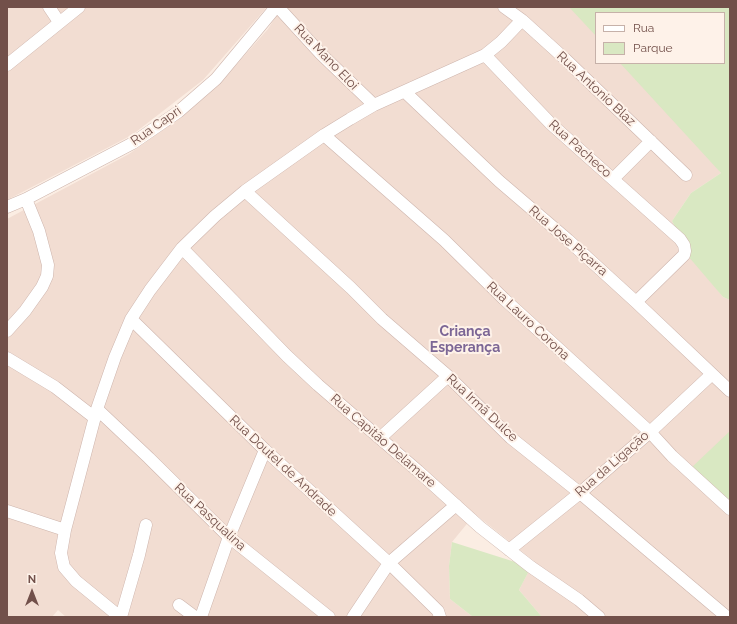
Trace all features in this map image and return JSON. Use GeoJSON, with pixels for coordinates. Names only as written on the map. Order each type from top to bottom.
{"type":"FeatureCollection","features":[{"type":"Feature","properties":{"kind":"street"},"geometry":{"type":"LineString","coordinates":[[49,7],[59,22]]}},
{"type":"Feature","properties":{"kind":"street"},"geometry":{"type":"LineString","coordinates":[[7,65],[79,7]]}},
{"type":"Feature","properties":{"kind":"street","name":"Rua Mano Eloi"},"geometry":{"type":"LineString","coordinates":[[277,7],[320,54],[374,105]]}},
{"type":"Feature","properties":{"kind":"street","name":"Rua Capri"},"geometry":{"type":"LineString","coordinates":[[7,207],[26,199],[133,143],[178,112],[216,79],[277,7]]}},
{"type":"Feature","properties":{"kind":"street","name":"Rua Antonio Blaz"},"geometry":{"type":"LineString","coordinates":[[504,7],[522,20],[686,175]]}},
{"type":"Feature","properties":{"kind":"street"},"geometry":{"type":"LineString","coordinates":[[146,525],[120,617],[76,581],[64,567],[61,553],[65,530],[96,413],[115,357],[131,319],[154,284],[182,248],[215,216],[245,191],[324,135],[374,105],[485,54],[507,37],[522,20]]}},
{"type":"Feature","properties":{"kind":"street","name":"Rua Pacheco"},"geometry":{"type":"LineString","coordinates":[[485,54],[551,124],[680,239],[685,248],[684,255],[636,302]]}},
{"type":"Feature","properties":{"kind":"street","name":"Rua Jose Piçarra"},"geometry":{"type":"LineString","coordinates":[[405,92],[499,181],[568,240],[730,390]]}},
{"type":"Feature","properties":{"kind":"street","name":"Rua Lauro Corona"},"geometry":{"type":"LineString","coordinates":[[324,135],[444,240],[504,299],[650,432],[672,456],[730,509]]}},
{"type":"Feature","properties":{"kind":"street"},"geometry":{"type":"LineString","coordinates":[[613,179],[651,141]]}},
{"type":"Feature","properties":{"kind":"street","name":"Rua Irmã Dulce"},"geometry":{"type":"LineString","coordinates":[[245,191],[382,319],[448,376],[512,438],[580,492],[727,617]]}},
{"type":"Feature","properties":{"kind":"street"},"geometry":{"type":"LineString","coordinates":[[7,331],[25,311],[42,287],[47,276],[48,265],[39,231],[26,199]]}},
{"type":"Feature","properties":{"kind":"street","name":"Rua Capitão Delamare"},"geometry":{"type":"LineString","coordinates":[[182,248],[287,356],[318,385],[509,550],[573,596],[599,617]]}},
{"type":"Feature","properties":{"kind":"street","name":"Rua Doutel de Andrade"},"geometry":{"type":"LineString","coordinates":[[131,319],[265,450],[389,563],[439,614]]}},
{"type":"Feature","properties":{"kind":"street","name":"Rua Pasqualina"},"geometry":{"type":"LineString","coordinates":[[7,358],[96,413],[149,458],[229,537],[329,617]]}},
{"type":"Feature","properties":{"kind":"street","name":"Rua da Ligação"},"geometry":{"type":"LineString","coordinates":[[509,550],[650,432],[712,374]]}},
{"type":"Feature","properties":{"kind":"street"},"geometry":{"type":"LineString","coordinates":[[380,438],[448,376]]}},
{"type":"Feature","properties":{"kind":"street"},"geometry":{"type":"LineString","coordinates":[[201,617],[229,537],[265,450]]}},
{"type":"Feature","properties":{"kind":"street"},"geometry":{"type":"LineString","coordinates":[[353,617],[389,563],[456,505]]}},
{"type":"Feature","properties":{"kind":"street"},"geometry":{"type":"LineString","coordinates":[[7,511],[65,530]]}},
{"type":"Feature","properties":{"kind":"street"},"geometry":{"type":"LineString","coordinates":[[179,605],[195,617]]}},
{"type":"Feature","properties":{"kind":"shaded area"},"geometry":{"type":"Polygon","coordinates":[[[7,7],[267,7],[203,80],[132,135],[7,200],[7,7]]]}},
{"type":"Feature","properties":{"kind":"shaded area"},"geometry":{"type":"Polygon","coordinates":[[[282,7],[597,7],[597,12],[595,12],[595,64],[648,64],[721,173],[691,193],[672,221],[684,246],[723,297],[730,300],[730,617],[542,617],[519,590],[534,561],[475,514],[452,542],[449,566],[450,599],[473,617],[66,617],[58,610],[52,617],[7,617],[7,219],[129,154],[177,120],[228,74],[268,29],[282,7]]]}},
{"type":"Feature","properties":{"kind":"green space"},"geometry":{"type":"Polygon","coordinates":[[[569,7],[730,7],[730,300],[723,297],[688,256],[672,221],[691,193],[721,173],[621,64],[725,64],[725,12],[595,12],[595,35],[569,7]]]}},
{"type":"Feature","properties":{"kind":"green space"},"geometry":{"type":"Polygon","coordinates":[[[730,431],[730,504],[691,468],[730,431]]]}},
{"type":"Feature","properties":{"kind":"green space"},"geometry":{"type":"Polygon","coordinates":[[[452,542],[531,567],[519,590],[542,617],[473,617],[450,599],[449,566],[452,542]]]}},
{"type":"Feature","properties":{"kind":"district","name":"Criança Esperança"},"geometry":{"type":"Point","coordinates":[465,340]}}]}
